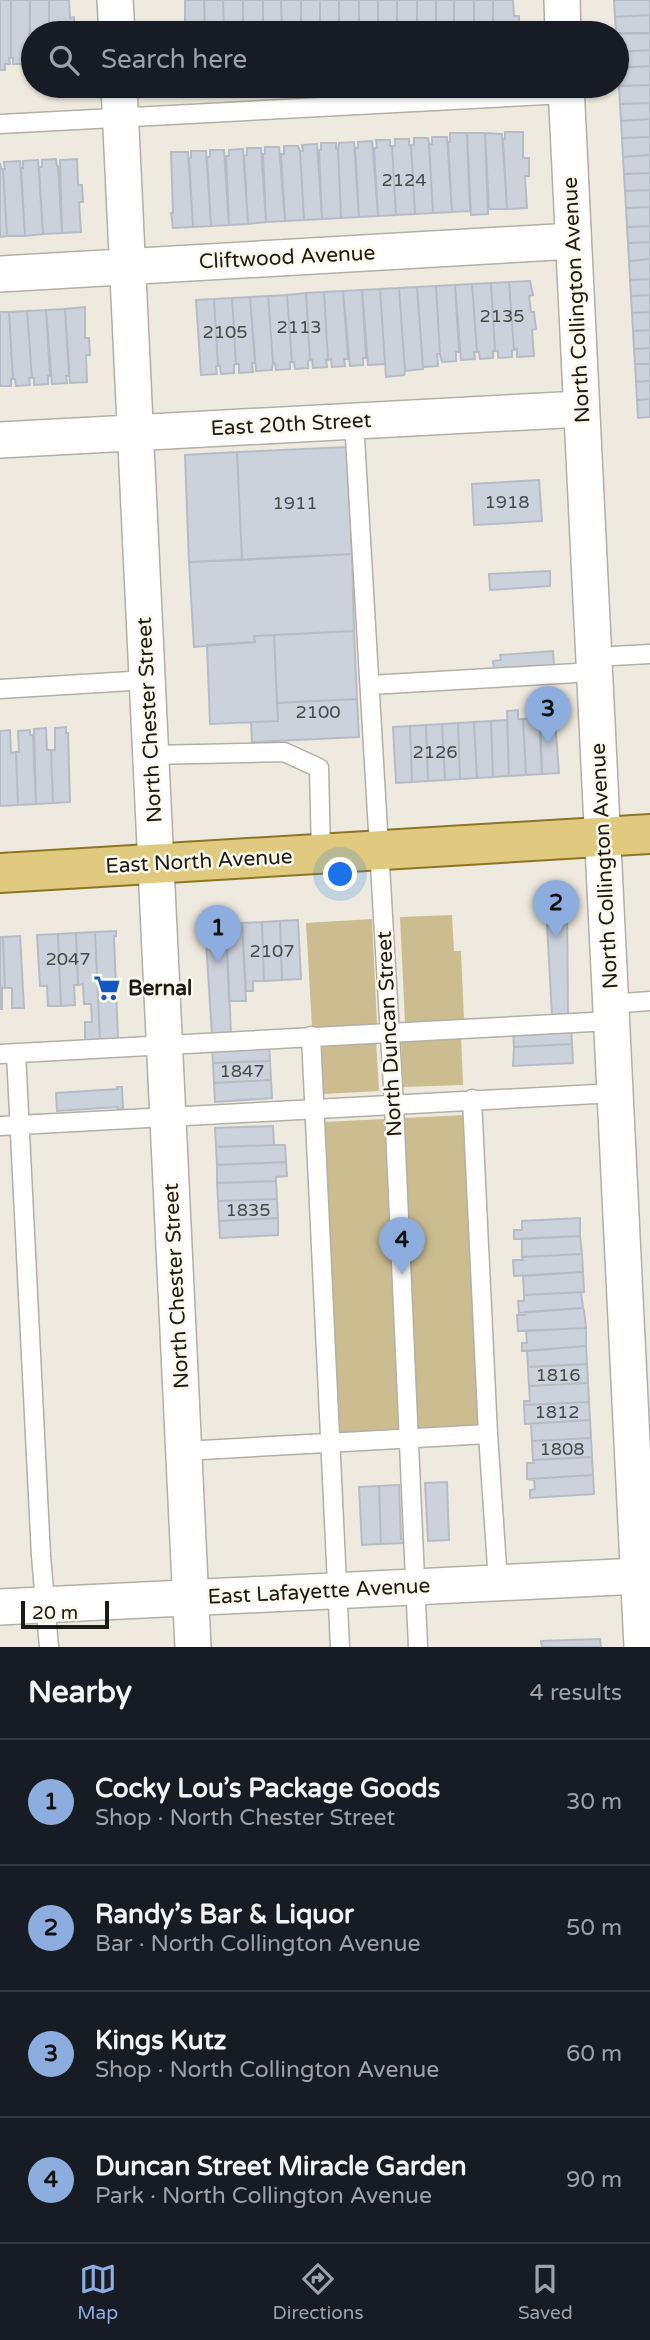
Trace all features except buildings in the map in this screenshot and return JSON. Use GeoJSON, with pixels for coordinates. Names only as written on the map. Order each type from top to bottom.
{"type":"FeatureCollection","features":[{"type":"Feature","properties":{"kind":"main road","name":"East North Avenue"},"geometry":{"type":"LineString","coordinates":[[0,873],[650,834]]}},
{"type":"Feature","properties":{"kind":"street"},"geometry":{"type":"LineString","coordinates":[[115,0],[116,21]]}},
{"type":"Feature","properties":{"kind":"street"},"geometry":{"type":"LineString","coordinates":[[562,0],[563,21]]}},
{"type":"Feature","properties":{"kind":"street","name":"North Collington Avenue"},"geometry":{"type":"LineString","coordinates":[[566,98],[639,1576],[645,1611],[642,1647]]}},
{"type":"Feature","properties":{"kind":"street","name":"North Chester Street"},"geometry":{"type":"LineString","coordinates":[[120,102],[193,1647]]}},
{"type":"Feature","properties":{"kind":"street","name":"Cliftwood Avenue"},"geometry":{"type":"LineString","coordinates":[[0,274],[573,241]]}},
{"type":"Feature","properties":{"kind":"street","name":"East 20th Street"},"geometry":{"type":"LineString","coordinates":[[0,440],[581,409]]}},
{"type":"Feature","properties":{"kind":"street","name":"East Lafayette Avenue"},"geometry":{"type":"LineString","coordinates":[[0,1607],[639,1576]]}},
{"type":"Feature","properties":{"kind":"lane"},"geometry":{"type":"LineString","coordinates":[[0,124],[120,102],[269,98]]}},
{"type":"Feature","properties":{"kind":"lane","name":"North Duncan Street"},"geometry":{"type":"LineString","coordinates":[[354,421],[394,1104],[418,1647]]}},
{"type":"Feature","properties":{"kind":"lane"},"geometry":{"type":"LineString","coordinates":[[370,685],[594,665],[650,654]]}},
{"type":"Feature","properties":{"kind":"lane"},"geometry":{"type":"LineString","coordinates":[[0,689],[147,680]]}},
{"type":"Feature","properties":{"kind":"lane"},"geometry":{"type":"LineString","coordinates":[[151,755],[284,752],[319,768],[321,853]]}},
{"type":"Feature","properties":{"kind":"lane"},"geometry":{"type":"LineString","coordinates":[[49,1647],[20,1125],[8,1053],[389,1032],[611,1012],[650,1001]]}},
{"type":"Feature","properties":{"kind":"lane"},"geometry":{"type":"LineString","coordinates":[[311,1036],[340,1647]]}},
{"type":"Feature","properties":{"kind":"lane"},"geometry":{"type":"LineString","coordinates":[[0,1126],[615,1093]]}},
{"type":"Feature","properties":{"kind":"lane"},"geometry":{"type":"LineString","coordinates":[[472,1099],[498,1582]]}},
{"type":"Feature","properties":{"kind":"lane"},"geometry":{"type":"LineString","coordinates":[[184,1451],[488,1434]]}},
{"type":"Feature","properties":{"kind":"shaded area"},"geometry":{"type":"Polygon","coordinates":[[[452,915],[454,951],[461,951],[464,1020],[405,1022],[400,917],[452,915]]]}},
{"type":"Feature","properties":{"kind":"shaded area"},"geometry":{"type":"Polygon","coordinates":[[[372,919],[377,1024],[312,1027],[306,923],[372,919]]]}},
{"type":"Feature","properties":{"kind":"shaded area"},"geometry":{"type":"Polygon","coordinates":[[[461,1036],[463,1085],[403,1087],[401,1038],[461,1036]]]}},
{"type":"Feature","properties":{"kind":"shaded area"},"geometry":{"type":"Polygon","coordinates":[[[376,1040],[379,1091],[324,1094],[320,1043],[376,1040]]]}},
{"type":"Feature","properties":{"kind":"shaded area"},"geometry":{"type":"Polygon","coordinates":[[[464,1115],[481,1428],[340,1436],[324,1122],[464,1115]]]}},
{"type":"Feature","properties":{"kind":"place","name":"Kings Kutz"},"geometry":{"type":"Point","coordinates":[548,744]}},
{"type":"Feature","properties":{"kind":"place","name":"Randy’s Bar & Liquor"},"geometry":{"type":"Point","coordinates":[556,938]}},
{"type":"Feature","properties":{"kind":"place","name":"Cocky Lou’s Package Goods"},"geometry":{"type":"Point","coordinates":[218,963]}},
{"type":"Feature","properties":{"kind":"place","name":"Bernal"},"geometry":{"type":"Point","coordinates":[107,988]}},
{"type":"Feature","properties":{"kind":"place","name":"Duncan Street Miracle Garden"},"geometry":{"type":"Point","coordinates":[402,1275]}}]}
